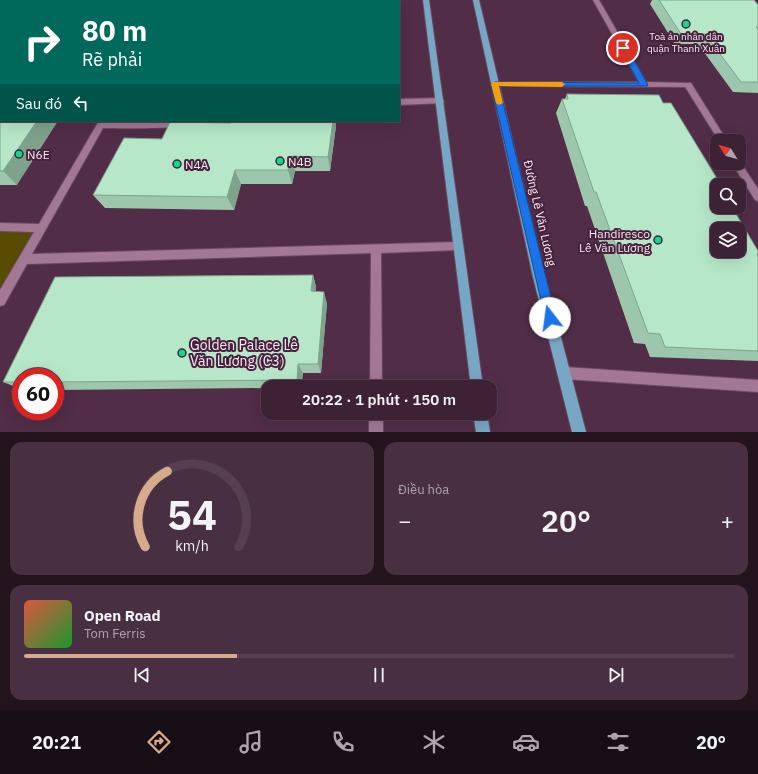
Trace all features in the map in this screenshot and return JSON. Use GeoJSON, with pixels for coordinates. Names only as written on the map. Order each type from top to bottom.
{"type":"FeatureCollection","features":[{"type":"Feature","properties":{"kind":"main road"},"geometry":{"type":"LineString","coordinates":[[426,0],[476,380]]}},
{"type":"Feature","properties":{"kind":"main road","name":"Đường Lê Văn Lương"},"geometry":{"type":"LineString","coordinates":[[476,0],[540,277],[579,432]]}},
{"type":"Feature","properties":{"kind":"main road"},"geometry":{"type":"LineString","coordinates":[[481,420],[483,432]]}},
{"type":"Feature","properties":{"kind":"street"},"geometry":{"type":"LineString","coordinates":[[596,0],[644,85]]}},
{"type":"Feature","properties":{"kind":"street"},"geometry":{"type":"LineString","coordinates":[[495,84],[688,85],[719,134]]}},
{"type":"Feature","properties":{"kind":"street"},"geometry":{"type":"LineString","coordinates":[[400,102],[440,101]]}},
{"type":"Feature","properties":{"kind":"street"},"geometry":{"type":"LineString","coordinates":[[0,301],[102,123],[179,124],[196,122]]}},
{"type":"Feature","properties":{"kind":"street"},"geometry":{"type":"LineString","coordinates":[[741,170],[758,197]]}},
{"type":"Feature","properties":{"kind":"street"},"geometry":{"type":"LineString","coordinates":[[0,227],[42,228]]}},
{"type":"Feature","properties":{"kind":"street"},"geometry":{"type":"LineString","coordinates":[[24,259],[458,246]]}},
{"type":"Feature","properties":{"kind":"street"},"geometry":{"type":"LineString","coordinates":[[376,248],[376,380]]}},
{"type":"Feature","properties":{"kind":"street"},"geometry":{"type":"LineString","coordinates":[[565,373],[758,386]]}},
{"type":"Feature","properties":{"kind":"street"},"geometry":{"type":"LineString","coordinates":[[376,420],[376,432]]}},
{"type":"Feature","properties":{"kind":"shaded area"},"geometry":{"type":"Polygon","coordinates":[[[0,228],[42,228],[0,301],[0,228]]]}},
{"type":"Feature","properties":{"kind":"building"},"geometry":{"type":"Polygon","coordinates":[[[659,0],[754,0],[758,5],[758,27],[756,27],[758,29],[758,82],[741,82],[705,34],[681,34],[659,0]]]}},
{"type":"Feature","properties":{"kind":"building","name":"Handiresco Lê Văn Lương"},"geometry":{"type":"Polygon","coordinates":[[[567,94],[659,95],[663,103],[671,103],[710,167],[710,170],[712,170],[717,178],[710,178],[710,214],[736,214],[741,222],[710,222],[710,258],[746,258],[746,231],[758,251],[758,351],[665,347],[660,334],[648,333],[596,192],[594,192],[562,99],[568,99],[567,94]]]}},
{"type":"Feature","properties":{"kind":"building"},"geometry":{"type":"Polygon","coordinates":[[[0,122],[36,122],[3,171],[0,171],[0,122]]]}},
{"type":"Feature","properties":{"kind":"building"},"geometry":{"type":"Polygon","coordinates":[[[170,122],[333,122],[328,157],[291,156],[288,170],[235,170],[227,197],[93,195],[124,138],[162,139],[170,122]]]}},
{"type":"Feature","properties":{"kind":"building","name":"Golden Palace Lê Văn Lương (C3)"},"geometry":{"type":"Polygon","coordinates":[[[313,275],[311,291],[324,292],[318,364],[298,364],[297,380],[64,382],[64,368],[12,368],[12,382],[3,382],[55,277],[313,275]]]}},
{"type":"Feature","properties":{"kind":"slow traffic"},"geometry":{"type":"LineString","coordinates":[[499,103],[495,84],[562,84]]}},
{"type":"Feature","properties":{"kind":"place","name":"Toà án nhân dân quận Thanh Xuân"},"geometry":{"type":"Point","coordinates":[686,24]}},
{"type":"Feature","properties":{"kind":"place","name":"N6E"},"geometry":{"type":"Point","coordinates":[19,154]}},
{"type":"Feature","properties":{"kind":"place","name":"N4B"},"geometry":{"type":"Point","coordinates":[280,161]}},
{"type":"Feature","properties":{"kind":"place","name":"N4A"},"geometry":{"type":"Point","coordinates":[177,164]}},
{"type":"Feature","properties":{"kind":"place","name":"Handiresco Lê Văn Lương"},"geometry":{"type":"Point","coordinates":[658,240]}},
{"type":"Feature","properties":{"kind":"place","name":"Golden Palace Lê Văn Lương (C3)"},"geometry":{"type":"Point","coordinates":[182,353]}},
{"type":"Feature","properties":{"kind":"route"},"geometry":{"type":"LineString","coordinates":[[550,318],[495,84],[644,85],[623,48]]}}]}
